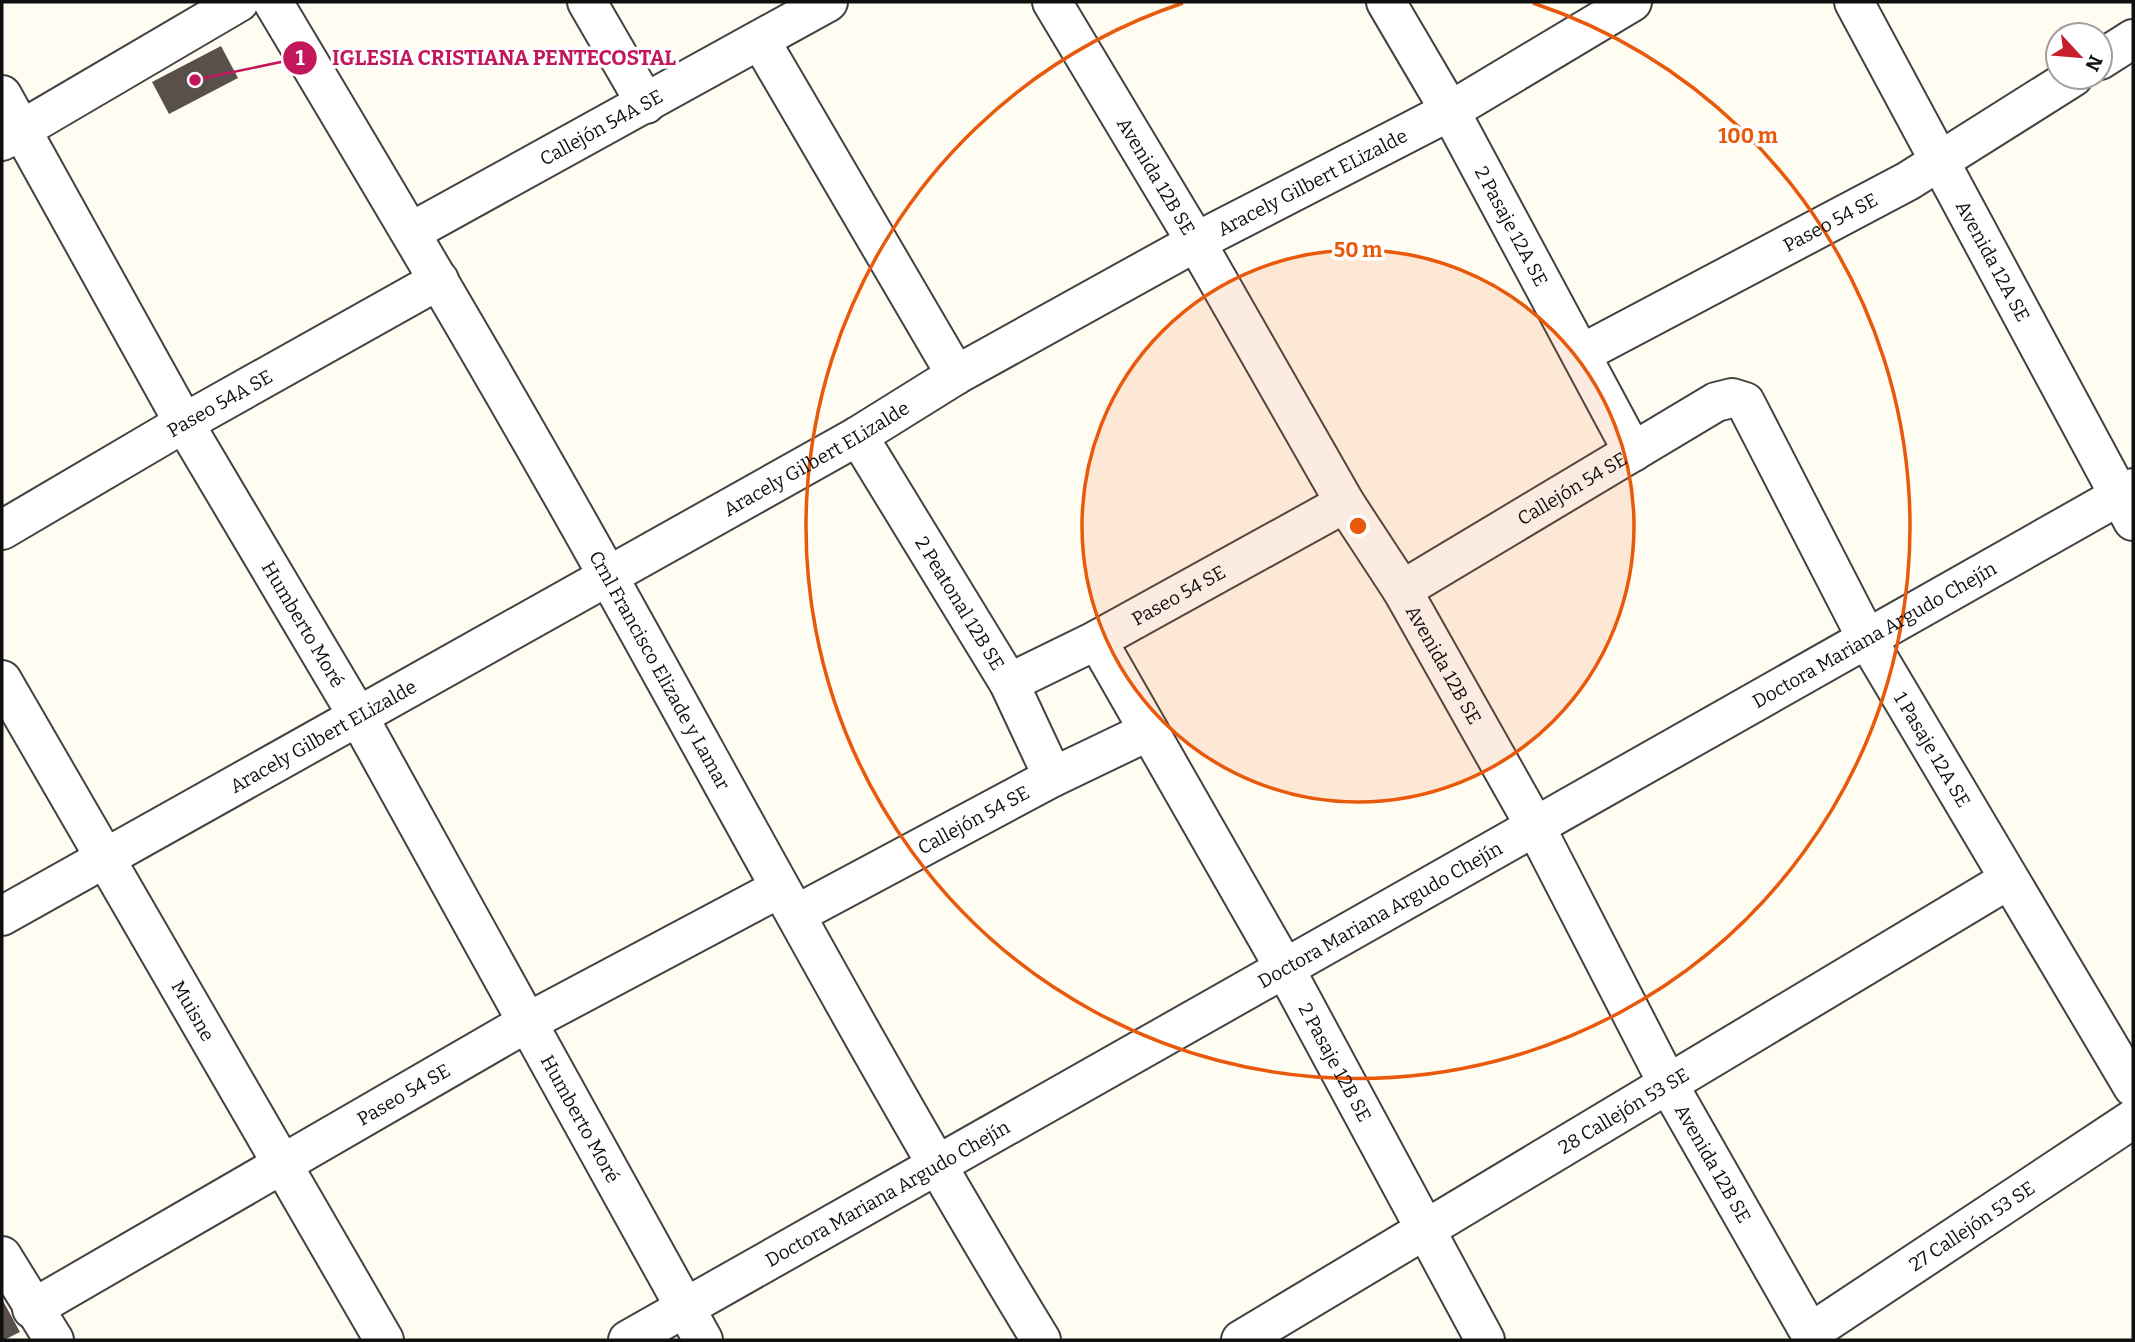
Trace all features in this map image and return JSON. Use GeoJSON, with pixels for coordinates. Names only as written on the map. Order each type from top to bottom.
{"type":"FeatureCollection","features":[{"type":"Feature","properties":{"kind":"street"},"geometry":{"type":"LineString","coordinates":[[12,135],[239,2]]}},
{"type":"Feature","properties":{"kind":"street","name":"Crnl Francisco Elizade y Lamar"},"geometry":{"type":"LineString","coordinates":[[273,2],[439,280],[607,575],[935,1167],[1041,1340]]}},
{"type":"Feature","properties":{"kind":"street"},"geometry":{"type":"LineString","coordinates":[[587,2],[646,104]]}},
{"type":"Feature","properties":{"kind":"street","name":"Callejón 54A SE"},"geometry":{"type":"LineString","coordinates":[[411,232],[828,2]]}},
{"type":"Feature","properties":{"kind":"street","name":"Avenida 12B SE"},"geometry":{"type":"LineString","coordinates":[[1052,2],[1196,242],[1345,503],[1402,590],[1535,826],[1668,1084],[1812,1337]]}},
{"type":"Feature","properties":{"kind":"street","name":"2 Pasaje 12A SE"},"geometry":{"type":"LineString","coordinates":[[1386,2],[1450,111],[1633,452]]}},
{"type":"Feature","properties":{"kind":"street","name":"Aracely Gilbert ELizalde"},"geometry":{"type":"LineString","coordinates":[[2,916],[858,436],[956,375],[1196,242],[1450,111],[1632,2]]}},
{"type":"Feature","properties":{"kind":"street","name":"Avenida 12A SE"},"geometry":{"type":"LineString","coordinates":[[1854,2],[1938,163],[2128,502]]}},
{"type":"Feature","properties":{"kind":"street"},"geometry":{"type":"LineString","coordinates":[[2114,51],[2133,38]]}},
{"type":"Feature","properties":{"kind":"street"},"geometry":{"type":"LineString","coordinates":[[760,40],[956,375]]}},
{"type":"Feature","properties":{"kind":"street","name":"Paseo 54 SE"},"geometry":{"type":"LineString","coordinates":[[1581,354],[1938,163],[2051,91]]}},
{"type":"Feature","properties":{"kind":"street","name":"Humberto Moré"},"geometry":{"type":"LineString","coordinates":[[2,95],[12,135],[359,718],[703,1340]]}},
{"type":"Feature","properties":{"kind":"street","name":"Paseo 54A SE"},"geometry":{"type":"LineString","coordinates":[[2,530],[184,423],[439,280]]}},
{"type":"Feature","properties":{"kind":"street","name":"Callejón 54 SE"},"geometry":{"type":"LineString","coordinates":[[1402,590],[1716,402],[1732,398],[1745,402]]}},
{"type":"Feature","properties":{"kind":"street","name":"1 Pasaje 12A SE"},"geometry":{"type":"LineString","coordinates":[[1745,402],[1867,639],[2133,1087]]}},
{"type":"Feature","properties":{"kind":"street","name":"2 Peatonal 12B SE"},"geometry":{"type":"LineString","coordinates":[[858,436],[1009,683],[1053,777]]}},
{"type":"Feature","properties":{"kind":"street","name":"Doctora Mariana Argudo Chejín"},"geometry":{"type":"LineString","coordinates":[[628,1340],[1867,639],[2128,502]]}},
{"type":"Feature","properties":{"kind":"street","name":"Paseo 54 SE"},"geometry":{"type":"LineString","coordinates":[[1009,683],[1097,640],[1345,503]]}},
{"type":"Feature","properties":{"kind":"street","name":"2 Pasaje 12B SE"},"geometry":{"type":"LineString","coordinates":[[1097,640],[1284,967],[1485,1340]]}},
{"type":"Feature","properties":{"kind":"street","name":"Muisne"},"geometry":{"type":"LineString","coordinates":[[2,680],[384,1340]]}},
{"type":"Feature","properties":{"kind":"street","name":"Callejón 54 SE"},"geometry":{"type":"LineString","coordinates":[[789,901],[1149,731]]}},
{"type":"Feature","properties":{"kind":"street","name":"28 Callejón 53 SE"},"geometry":{"type":"LineString","coordinates":[[1241,1340],[2008,880]]}},
{"type":"Feature","properties":{"kind":"street","name":"Paseo 54 SE"},"geometry":{"type":"LineString","coordinates":[[32,1308],[282,1161],[528,1022],[789,901]]}},
{"type":"Feature","properties":{"kind":"street","name":"27 Callejón 53 SE"},"geometry":{"type":"LineString","coordinates":[[1812,1337],[2133,1119]]}},
{"type":"Feature","properties":{"kind":"street"},"geometry":{"type":"LineString","coordinates":[[2,1256],[54,1340]]}},
{"type":"Feature","properties":{"kind":"building"},"geometry":{"type":"Polygon","coordinates":[[[221,46],[238,78],[169,114],[152,82],[221,46]]]}},
{"type":"Feature","properties":{"kind":"building"},"geometry":{"type":"Polygon","coordinates":[[[2,1299],[20,1332],[4,1340],[2,1340],[2,1299]]]}},
{"type":"Feature","properties":{"kind":"place","name":"IGLESIA CRISTIANA PENTECOSTAL"},"geometry":{"type":"Point","coordinates":[195,80]}}]}
